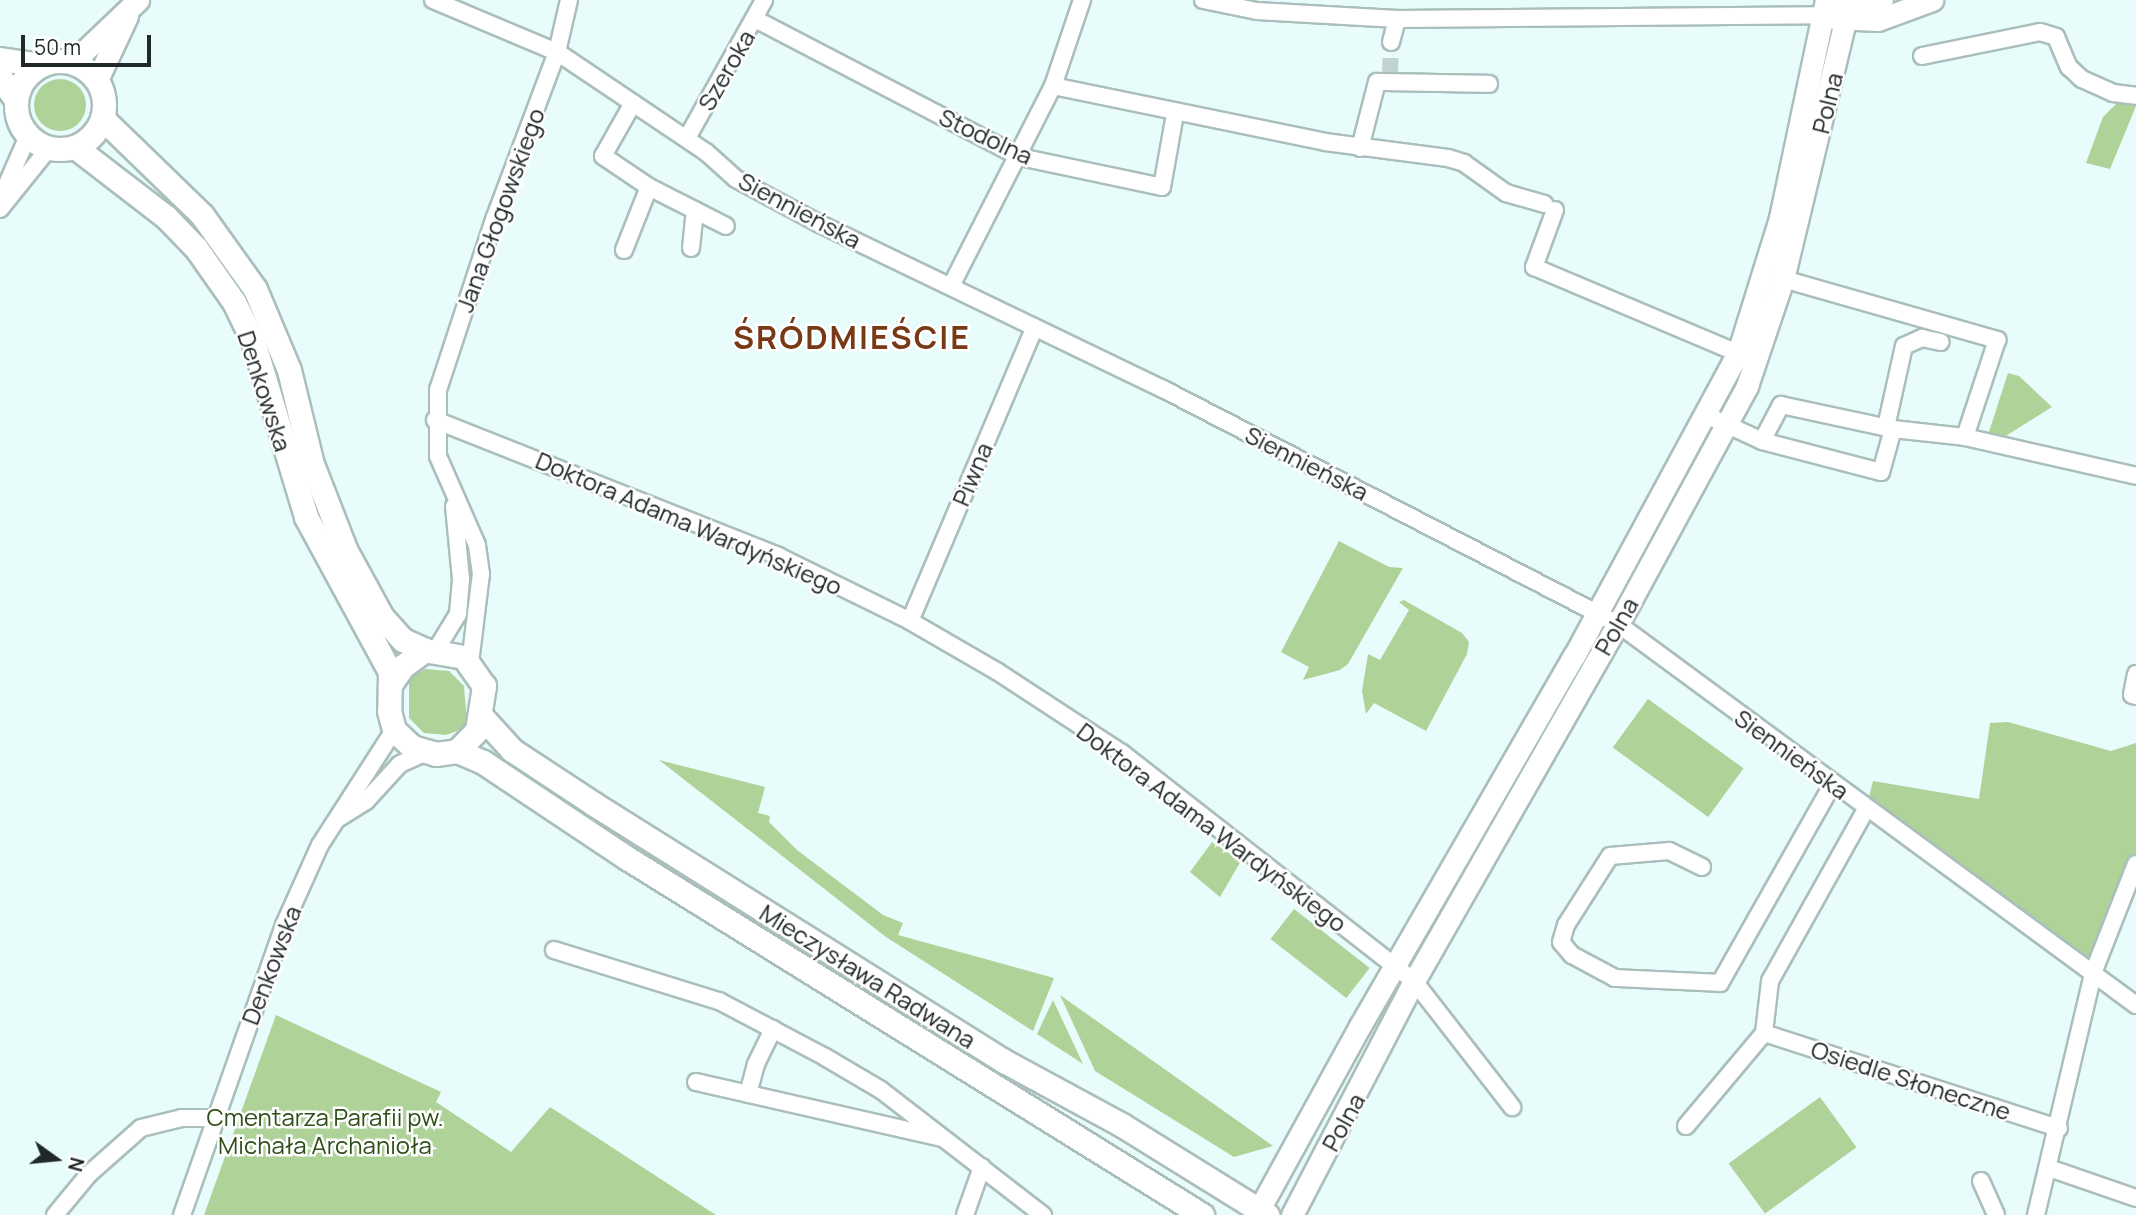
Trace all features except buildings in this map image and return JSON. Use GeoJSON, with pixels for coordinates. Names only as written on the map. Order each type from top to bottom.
{"type":"FeatureCollection","features":[{"type":"Feature","properties":{"kind":"main road"},"geometry":{"type":"LineString","coordinates":[[0,59],[25,66],[73,62],[97,80],[105,105],[102,118],[92,136],[75,147],[49,148],[28,135],[16,113],[16,100],[28,73],[40,65]]}},
{"type":"Feature","properties":{"kind":"main road"},"geometry":{"type":"LineString","coordinates":[[0,77],[16,100]]}},
{"type":"Feature","properties":{"kind":"main road","name":"Denkowska"},"geometry":{"type":"LineString","coordinates":[[102,118],[202,215],[255,289],[285,359],[312,464],[346,551],[382,617],[403,640],[430,650]]}},
{"type":"Feature","properties":{"kind":"main road","name":"Denkowska"},"geometry":{"type":"LineString","coordinates":[[75,147],[166,217],[196,248],[234,302],[257,353],[306,517],[338,582],[385,660],[391,683]]}},
{"type":"Feature","properties":{"kind":"main road"},"geometry":{"type":"LineString","coordinates":[[430,650],[451,651],[470,663],[484,686],[482,717],[471,738],[457,751],[425,753],[394,730],[389,711],[391,683],[403,666],[430,650]]}},
{"type":"Feature","properties":{"kind":"main road","name":"Mieczysława Radwana"},"geometry":{"type":"LineString","coordinates":[[482,717],[512,750],[594,804],[1004,1061],[1122,1125],[1261,1213]]}},
{"type":"Feature","properties":{"kind":"main road","name":"Mieczysława Radwana"},"geometry":{"type":"LineString","coordinates":[[457,751],[483,762],[627,858],[1202,1215]]}},
{"type":"Feature","properties":{"kind":"street","name":"Siennieńska"},"geometry":{"type":"LineString","coordinates":[[432,0],[556,52],[687,138],[736,179],[820,224],[952,284],[1618,624],[2136,1005]]}},
{"type":"Feature","properties":{"kind":"street","name":"Jana Głogowskiego"},"geometry":{"type":"LineString","coordinates":[[453,493],[438,456],[435,420],[438,390],[477,268],[556,52],[569,0]]}},
{"type":"Feature","properties":{"kind":"street","name":"Szeroka"},"geometry":{"type":"LineString","coordinates":[[687,138],[764,0]]}},
{"type":"Feature","properties":{"kind":"street"},"geometry":{"type":"LineString","coordinates":[[952,284],[1020,157],[1053,86],[1082,0]]}},
{"type":"Feature","properties":{"kind":"street"},"geometry":{"type":"LineString","coordinates":[[1203,0],[1257,11],[1397,19],[1848,9],[1882,0]]}},
{"type":"Feature","properties":{"kind":"street"},"geometry":{"type":"LineString","coordinates":[[1848,9],[1878,20],[1931,0]]}},
{"type":"Feature","properties":{"kind":"street"},"geometry":{"type":"LineString","coordinates":[[73,62],[134,5]]}},
{"type":"Feature","properties":{"kind":"street"},"geometry":{"type":"LineString","coordinates":[[97,80],[134,5]]}},
{"type":"Feature","properties":{"kind":"street","name":"Polna"},"geometry":{"type":"LineString","coordinates":[[1261,1213],[1395,967],[1706,415],[1748,357],[1783,279],[1789,220],[1825,8]]}},
{"type":"Feature","properties":{"kind":"street","name":"Polna"},"geometry":{"type":"LineString","coordinates":[[1292,1215],[1414,981],[1728,425],[1848,9]]}},
{"type":"Feature","properties":{"kind":"street","name":"Stodolna"},"geometry":{"type":"LineString","coordinates":[[755,19],[1020,157],[1162,187],[1175,114]]}},
{"type":"Feature","properties":{"kind":"street"},"geometry":{"type":"LineString","coordinates":[[1391,42],[1397,19]]}},
{"type":"Feature","properties":{"kind":"street"},"geometry":{"type":"LineString","coordinates":[[1922,56],[2040,32],[2056,37],[2069,67],[2082,79],[2113,93],[2136,96]]}},
{"type":"Feature","properties":{"kind":"street"},"geometry":{"type":"LineString","coordinates":[[1360,148],[1372,87],[1382,79],[1391,77],[1489,84]]}},
{"type":"Feature","properties":{"kind":"street"},"geometry":{"type":"LineString","coordinates":[[1053,86],[1175,114],[1360,148],[1448,158],[1464,163],[1506,193],[1550,207],[1534,267],[1748,357]]}},
{"type":"Feature","properties":{"kind":"street"},"geometry":{"type":"LineString","coordinates":[[633,103],[603,156],[649,187],[726,226]]}},
{"type":"Feature","properties":{"kind":"street"},"geometry":{"type":"LineString","coordinates":[[0,200],[28,135]]}},
{"type":"Feature","properties":{"kind":"street"},"geometry":{"type":"LineString","coordinates":[[0,209],[49,148]]}},
{"type":"Feature","properties":{"kind":"street"},"geometry":{"type":"LineString","coordinates":[[624,250],[649,187]]}},
{"type":"Feature","properties":{"kind":"street"},"geometry":{"type":"LineString","coordinates":[[691,248],[695,210]]}},
{"type":"Feature","properties":{"kind":"street"},"geometry":{"type":"LineString","coordinates":[[1783,279],[1997,340],[1965,437]]}},
{"type":"Feature","properties":{"kind":"street","name":"Piwna"},"geometry":{"type":"LineString","coordinates":[[910,621],[1035,327]]}},
{"type":"Feature","properties":{"kind":"street"},"geometry":{"type":"LineString","coordinates":[[1706,415],[1762,441],[1881,472],[1904,346],[1922,338],[1941,342]]}},
{"type":"Feature","properties":{"kind":"street"},"geometry":{"type":"LineString","coordinates":[[1762,441],[1781,405],[1889,428],[1965,437],[2136,476]]}},
{"type":"Feature","properties":{"kind":"street","name":"Doktora Adama Wardyńskiego"},"geometry":{"type":"LineString","coordinates":[[435,420],[778,556],[910,621],[1114,748],[1414,981]]}},
{"type":"Feature","properties":{"kind":"street"},"geometry":{"type":"LineString","coordinates":[[430,650],[453,629],[458,614],[461,579],[453,493]]}},
{"type":"Feature","properties":{"kind":"street"},"geometry":{"type":"LineString","coordinates":[[453,493],[477,545],[481,574],[470,663]]}},
{"type":"Feature","properties":{"kind":"street"},"geometry":{"type":"LineString","coordinates":[[2131,672],[2132,695],[2136,696]]}},
{"type":"Feature","properties":{"kind":"street","name":"Denkowska"},"geometry":{"type":"LineString","coordinates":[[183,1215],[284,925],[320,845],[339,818],[354,786],[394,730]]}},
{"type":"Feature","properties":{"kind":"street","name":"Denkowska"},"geometry":{"type":"LineString","coordinates":[[339,818],[366,802],[400,764],[425,753]]}},
{"type":"Feature","properties":{"kind":"street"},"geometry":{"type":"LineString","coordinates":[[1702,867],[1669,851],[1610,856],[1566,925],[1561,942],[1572,955],[1615,978],[1720,983],[1833,783]]}},
{"type":"Feature","properties":{"kind":"street"},"geometry":{"type":"LineString","coordinates":[[1686,1126],[1763,1033],[1770,981],[1866,808]]}},
{"type":"Feature","properties":{"kind":"street"},"geometry":{"type":"LineString","coordinates":[[2036,1215],[2059,1128],[2093,974],[2136,864]]}},
{"type":"Feature","properties":{"kind":"street"},"geometry":{"type":"LineString","coordinates":[[554,950],[719,1000],[773,1029],[881,1090],[948,1139],[1043,1215]]}},
{"type":"Feature","properties":{"kind":"street"},"geometry":{"type":"LineString","coordinates":[[1414,981],[1512,1107]]}},
{"type":"Feature","properties":{"kind":"street"},"geometry":{"type":"LineString","coordinates":[[748,1094],[756,1064],[773,1029]]}},
{"type":"Feature","properties":{"kind":"street","name":"Osiedle Słoneczne"},"geometry":{"type":"LineString","coordinates":[[1763,1033],[2059,1128]]}},
{"type":"Feature","properties":{"kind":"street"},"geometry":{"type":"LineString","coordinates":[[696,1082],[948,1139]]}},
{"type":"Feature","properties":{"kind":"street"},"geometry":{"type":"LineString","coordinates":[[55,1215],[89,1174],[141,1128],[182,1118],[215,1118]]}},
{"type":"Feature","properties":{"kind":"street"},"geometry":{"type":"LineString","coordinates":[[965,1215],[982,1167]]}},
{"type":"Feature","properties":{"kind":"street"},"geometry":{"type":"LineString","coordinates":[[2049,1168],[2136,1198]]}},
{"type":"Feature","properties":{"kind":"street"},"geometry":{"type":"LineString","coordinates":[[1981,1181],[1996,1215]]}},
{"type":"Feature","properties":{"kind":"green space"},"geometry":{"type":"Polygon","coordinates":[[[60,79],[79,86],[86,105],[79,124],[60,131],[41,124],[34,105],[41,86],[60,79]]]}},
{"type":"Feature","properties":{"kind":"green space"},"geometry":{"type":"Polygon","coordinates":[[[2120,100],[2136,106],[2110,169],[2086,163],[2103,117],[2120,100]]]}},
{"type":"Feature","properties":{"kind":"green space"},"geometry":{"type":"Polygon","coordinates":[[[2008,373],[2019,376],[2052,407],[2004,437],[1989,432],[2008,373]]]}},
{"type":"Feature","properties":{"kind":"green space"},"geometry":{"type":"Polygon","coordinates":[[[1339,541],[1389,567],[1403,568],[1348,664],[1340,670],[1303,680],[1309,667],[1281,652],[1339,541]]]}},
{"type":"Feature","properties":{"kind":"green space"},"geometry":{"type":"Polygon","coordinates":[[[1404,600],[1462,633],[1469,642],[1467,654],[1426,731],[1374,703],[1366,714],[1362,691],[1368,654],[1380,660],[1409,610],[1399,602],[1404,600]]]}},
{"type":"Feature","properties":{"kind":"green space"},"geometry":{"type":"Polygon","coordinates":[[[425,669],[449,671],[464,686],[467,724],[457,731],[446,735],[424,733],[409,718],[409,679],[425,669]]]}},
{"type":"Feature","properties":{"kind":"green space"},"geometry":{"type":"Polygon","coordinates":[[[1648,699],[1743,768],[1708,817],[1613,748],[1648,699]]]}},
{"type":"Feature","properties":{"kind":"green space"},"geometry":{"type":"Polygon","coordinates":[[[2008,722],[2111,751],[2136,743],[2136,864],[2093,973],[1866,809],[1873,781],[1979,799],[1990,723],[2008,722]]]}},
{"type":"Feature","properties":{"kind":"green space"},"geometry":{"type":"Polygon","coordinates":[[[659,760],[765,787],[758,813],[770,816],[769,822],[797,850],[883,915],[903,923],[898,935],[1054,978],[1033,1031],[886,937],[659,760]]]}},
{"type":"Feature","properties":{"kind":"green space"},"geometry":{"type":"Polygon","coordinates":[[[1212,842],[1241,861],[1220,897],[1190,872],[1212,842]]]}},
{"type":"Feature","properties":{"kind":"green space"},"geometry":{"type":"Polygon","coordinates":[[[1294,909],[1370,968],[1346,998],[1271,939],[1294,909]]]}},
{"type":"Feature","properties":{"kind":"green space"},"geometry":{"type":"Polygon","coordinates":[[[1060,995],[1273,1146],[1234,1157],[1095,1071],[1060,995]]]}},
{"type":"Feature","properties":{"kind":"green space"},"geometry":{"type":"Polygon","coordinates":[[[1053,1000],[1083,1064],[1037,1034],[1053,1000]]]}},
{"type":"Feature","properties":{"kind":"green space","name":"Cmentarza Parafii pw. Michała Archanioła"},"geometry":{"type":"Polygon","coordinates":[[[276,1015],[441,1092],[436,1102],[511,1152],[550,1107],[716,1215],[204,1215],[276,1015]]]}},
{"type":"Feature","properties":{"kind":"green space"},"geometry":{"type":"Polygon","coordinates":[[[1820,1097],[1856,1147],[1765,1214],[1729,1163],[1820,1097]]]}},
{"type":"Feature","properties":{"kind":"tunnel"},"geometry":{"type":"LineString","coordinates":[[1390,74],[1391,42]]}},
{"type":"Feature","properties":{"kind":"district","name":"ŚRÓDMIEŚCIE"},"geometry":{"type":"Point","coordinates":[852,337]}}]}
